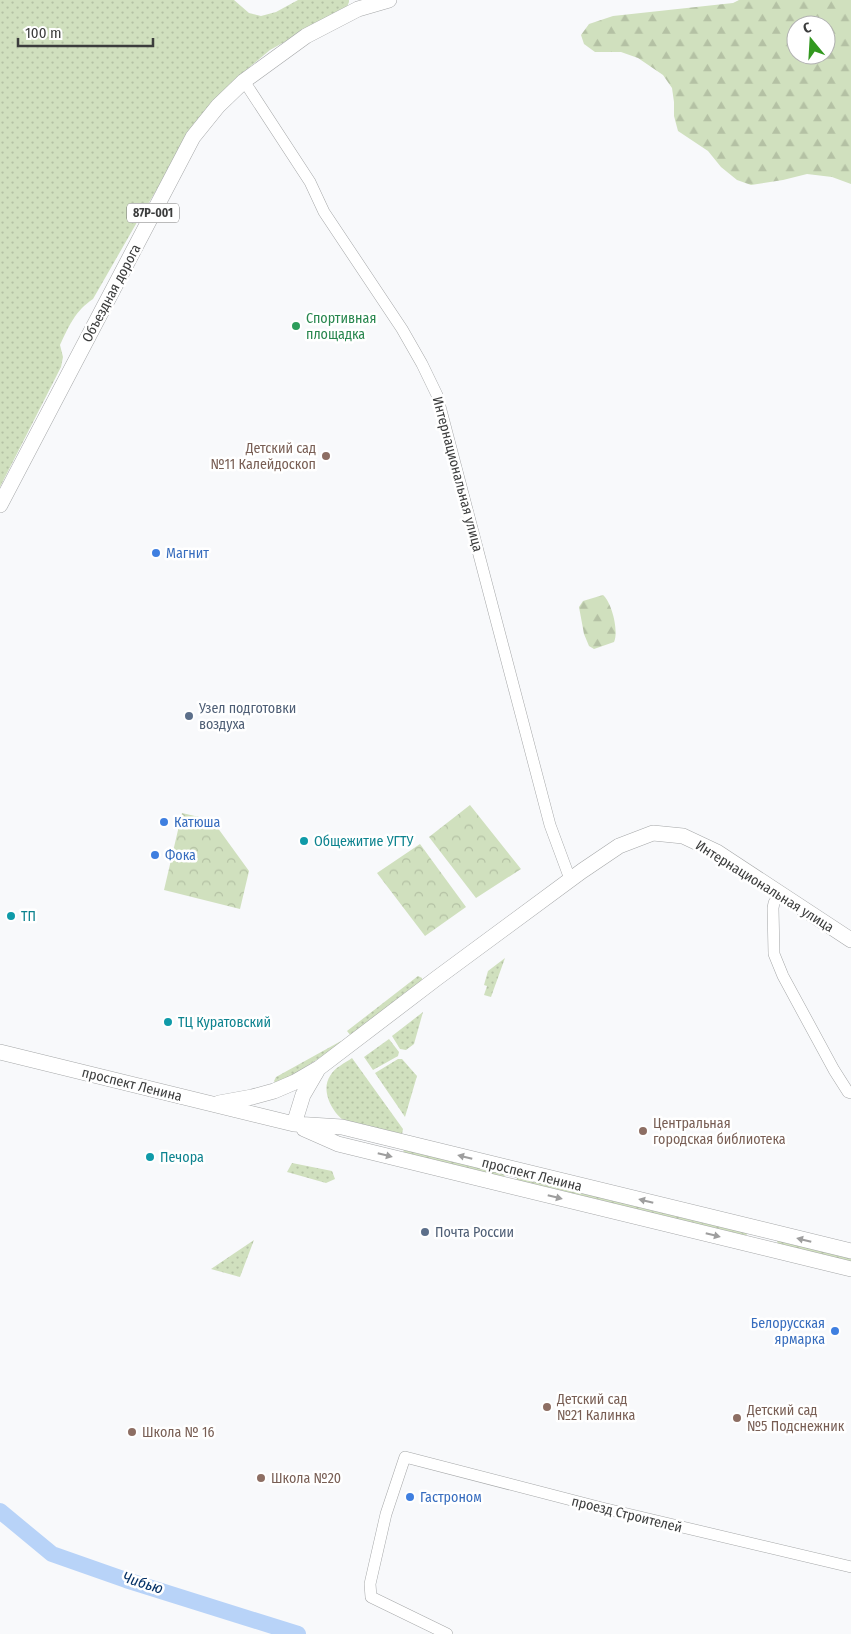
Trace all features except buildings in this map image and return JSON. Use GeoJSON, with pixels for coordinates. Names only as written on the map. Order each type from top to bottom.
{"type":"FeatureCollection","features":[{"type":"Feature","properties":{"kind":"main road","name":"Объездная дорога"},"geometry":{"type":"LineString","coordinates":[[0,505],[193,137],[218,106],[244,81],[306,36],[356,5],[389,0]]}},
{"type":"Feature","properties":{"kind":"main road","name":"Интернациональная улица"},"geometry":{"type":"LineString","coordinates":[[212,1104],[252,1097],[274,1090],[295,1082],[319,1068],[570,879],[619,846],[653,833],[683,836],[717,852],[851,940]]}},
{"type":"Feature","properties":{"kind":"main road","name":"проспект Ленина"},"geometry":{"type":"LineString","coordinates":[[0,1052],[294,1124],[342,1127],[851,1252]]}},
{"type":"Feature","properties":{"kind":"main road","name":"Интернациональная улица"},"geometry":{"type":"LineString","coordinates":[[294,1124],[303,1095],[319,1068]]}},
{"type":"Feature","properties":{"kind":"main road","name":"проспект Ленина"},"geometry":{"type":"LineString","coordinates":[[294,1124],[338,1144],[851,1269]]}},
{"type":"Feature","properties":{"kind":"main road"},"geometry":{"type":"LineString","coordinates":[[764,1248],[769,1231]]}},
{"type":"Feature","properties":{"kind":"street","name":"Интернациональная улица"},"geometry":{"type":"LineString","coordinates":[[244,81],[310,182],[324,212],[402,329],[437,395],[550,825],[570,879]]}},
{"type":"Feature","properties":{"kind":"street"},"geometry":{"type":"LineString","coordinates":[[780,893],[773,908],[774,954],[783,976],[834,1070],[848,1092],[851,1093]]}},
{"type":"Feature","properties":{"kind":"street","name":"проезд Строителей"},"geometry":{"type":"LineString","coordinates":[[425,1623],[371,1597],[370,1584],[386,1514],[404,1457],[602,1508],[851,1567]]}},
{"type":"Feature","properties":{"kind":"street"},"geometry":{"type":"LineString","coordinates":[[420,1634],[425,1623],[447,1634]]}},
{"type":"Feature","properties":{"kind":"green space"},"geometry":{"type":"Polygon","coordinates":[[[0,0],[234,0],[249,13],[261,16],[276,12],[298,0],[349,0],[349,2],[347,7],[270,50],[233,81],[186,142],[93,299],[77,314],[70,325],[60,345],[63,357],[61,367],[0,487],[0,0]]]}},
{"type":"Feature","properties":{"kind":"green space"},"geometry":{"type":"Polygon","coordinates":[[[739,0],[851,0],[851,184],[832,177],[807,174],[751,185],[737,180],[721,167],[708,151],[678,131],[674,116],[672,88],[663,75],[638,58],[621,52],[595,52],[584,44],[581,35],[589,24],[613,16],[733,3],[739,0]]]}},
{"type":"Feature","properties":{"kind":"green space"},"geometry":{"type":"Polygon","coordinates":[[[603,595],[612,610],[616,631],[615,637],[614,642],[594,649],[589,646],[584,634],[579,607],[583,601],[603,595]]]}},
{"type":"Feature","properties":{"kind":"green space"},"geometry":{"type":"Polygon","coordinates":[[[470,805],[521,869],[476,898],[429,837],[470,805]]]}},
{"type":"Feature","properties":{"kind":"green space"},"geometry":{"type":"Polygon","coordinates":[[[182,813],[212,820],[249,871],[240,909],[164,890],[182,813]]]}},
{"type":"Feature","properties":{"kind":"green space"},"geometry":{"type":"Polygon","coordinates":[[[420,844],[466,907],[425,936],[377,873],[420,844]]]}},
{"type":"Feature","properties":{"kind":"green space"},"geometry":{"type":"Polygon","coordinates":[[[505,958],[491,997],[484,995],[487,986],[484,985],[488,971],[505,958]]]}},
{"type":"Feature","properties":{"kind":"green space"},"geometry":{"type":"Polygon","coordinates":[[[418,976],[422,978],[422,982],[351,1036],[347,1031],[418,976]]]}},
{"type":"Feature","properties":{"kind":"green space"},"geometry":{"type":"Polygon","coordinates":[[[423,1012],[414,1044],[406,1050],[400,1049],[392,1036],[423,1012]]]}},
{"type":"Feature","properties":{"kind":"green space"},"geometry":{"type":"Polygon","coordinates":[[[389,1039],[399,1052],[398,1056],[373,1070],[364,1057],[389,1039]]]}},
{"type":"Feature","properties":{"kind":"green space"},"geometry":{"type":"Polygon","coordinates":[[[341,1041],[338,1046],[293,1075],[275,1083],[276,1077],[341,1041]]]}},
{"type":"Feature","properties":{"kind":"green space"},"geometry":{"type":"Polygon","coordinates":[[[352,1058],[403,1129],[402,1134],[346,1122],[337,1114],[329,1102],[326,1088],[330,1076],[352,1058]]]}},
{"type":"Feature","properties":{"kind":"green space"},"geometry":{"type":"Polygon","coordinates":[[[398,1059],[402,1059],[417,1076],[405,1117],[375,1073],[398,1059]]]}},
{"type":"Feature","properties":{"kind":"green space"},"geometry":{"type":"Polygon","coordinates":[[[404,1148],[505,1173],[504,1178],[403,1154],[404,1148]]]}},
{"type":"Feature","properties":{"kind":"green space"},"geometry":{"type":"Polygon","coordinates":[[[292,1163],[332,1171],[335,1179],[326,1183],[287,1172],[292,1163]]]}},
{"type":"Feature","properties":{"kind":"green space"},"geometry":{"type":"Polygon","coordinates":[[[518,1175],[746,1231],[747,1234],[745,1237],[516,1181],[518,1175]]]}},
{"type":"Feature","properties":{"kind":"green space"},"geometry":{"type":"Polygon","coordinates":[[[779,1239],[851,1257],[851,1262],[778,1244],[777,1241],[779,1239]]]}},
{"type":"Feature","properties":{"kind":"green space"},"geometry":{"type":"Polygon","coordinates":[[[254,1240],[240,1277],[211,1269],[254,1240]]]}},
{"type":"Feature","properties":{"kind":"waterway","name":"Чибью"},"geometry":{"type":"LineString","coordinates":[[0,1511],[52,1554],[126,1580],[298,1634]]}},
{"type":"Feature","properties":{"kind":"place","name":"Спортивная площадка"},"geometry":{"type":"Point","coordinates":[296,326]}},
{"type":"Feature","properties":{"kind":"place","name":"Детский сад №11 Калейдоскоп"},"geometry":{"type":"Point","coordinates":[326,456]}},
{"type":"Feature","properties":{"kind":"place","name":"Магнит"},"geometry":{"type":"Point","coordinates":[156,553]}},
{"type":"Feature","properties":{"kind":"place","name":"Узел подготовки воздуха"},"geometry":{"type":"Point","coordinates":[189,716]}},
{"type":"Feature","properties":{"kind":"place","name":"Катюша"},"geometry":{"type":"Point","coordinates":[164,822]}},
{"type":"Feature","properties":{"kind":"place","name":"Общежитие УГТУ"},"geometry":{"type":"Point","coordinates":[304,841]}},
{"type":"Feature","properties":{"kind":"place","name":"Фока"},"geometry":{"type":"Point","coordinates":[155,855]}},
{"type":"Feature","properties":{"kind":"place","name":"ТП"},"geometry":{"type":"Point","coordinates":[11,916]}},
{"type":"Feature","properties":{"kind":"place","name":"ТЦ Куратовский"},"geometry":{"type":"Point","coordinates":[168,1022]}},
{"type":"Feature","properties":{"kind":"place","name":"Центральная городская библиотека"},"geometry":{"type":"Point","coordinates":[643,1131]}},
{"type":"Feature","properties":{"kind":"place","name":"Печора"},"geometry":{"type":"Point","coordinates":[150,1157]}},
{"type":"Feature","properties":{"kind":"place","name":"Почта России"},"geometry":{"type":"Point","coordinates":[425,1232]}},
{"type":"Feature","properties":{"kind":"place","name":"Белорусская ярмарка"},"geometry":{"type":"Point","coordinates":[835,1331]}},
{"type":"Feature","properties":{"kind":"place","name":"Детский сад №21 Калинка"},"geometry":{"type":"Point","coordinates":[547,1407]}},
{"type":"Feature","properties":{"kind":"place","name":"Детский сад №5 Подснежник"},"geometry":{"type":"Point","coordinates":[737,1418]}},
{"type":"Feature","properties":{"kind":"place","name":"Школа № 16"},"geometry":{"type":"Point","coordinates":[132,1432]}},
{"type":"Feature","properties":{"kind":"place","name":"Школа №20"},"geometry":{"type":"Point","coordinates":[261,1478]}},
{"type":"Feature","properties":{"kind":"place","name":"Гастроном"},"geometry":{"type":"Point","coordinates":[410,1497]}}]}
